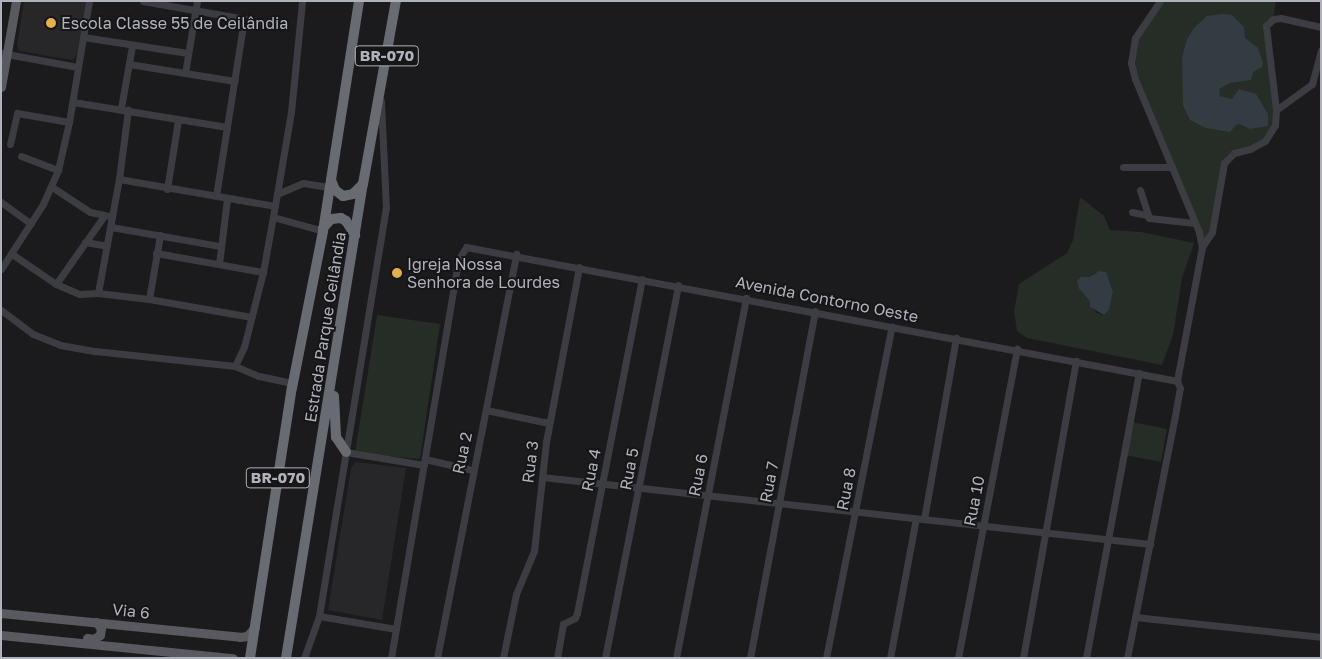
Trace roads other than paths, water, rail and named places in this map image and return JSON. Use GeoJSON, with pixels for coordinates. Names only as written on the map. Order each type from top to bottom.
{"type":"FeatureCollection","features":[{"type":"Feature","properties":{"kind":"highway","name":"Estrada Parque Ceilândia"},"geometry":{"type":"LineString","coordinates":[[250,658],[293,383],[323,230],[359,1]]}},
{"type":"Feature","properties":{"kind":"highway","name":"Estrada Parque Ceilândia"},"geometry":{"type":"LineString","coordinates":[[286,658],[363,184],[396,1]]}},
{"type":"Feature","properties":{"kind":"highway"},"geometry":{"type":"LineString","coordinates":[[330,183],[343,196],[353,194],[363,184]]}},
{"type":"Feature","properties":{"kind":"highway"},"geometry":{"type":"LineString","coordinates":[[323,230],[331,219],[341,218],[346,221],[355,235]]}},
{"type":"Feature","properties":{"kind":"highway"},"geometry":{"type":"LineString","coordinates":[[334,368],[336,437],[346,452]]}},
{"type":"Feature","properties":{"kind":"main road"},"geometry":{"type":"LineString","coordinates":[[1,87],[4,54],[16,1]]}},
{"type":"Feature","properties":{"kind":"main road","name":"Via 6"},"geometry":{"type":"LineString","coordinates":[[1,613],[240,637],[247,636],[255,627]]}},
{"type":"Feature","properties":{"kind":"main road"},"geometry":{"type":"LineString","coordinates":[[22,636],[44,634],[94,638],[98,637],[101,630],[96,622]]}},
{"type":"Feature","properties":{"kind":"main road"},"geometry":{"type":"LineString","coordinates":[[1,634],[233,658]]}},
{"type":"Feature","properties":{"kind":"street"},"geometry":{"type":"LineString","coordinates":[[2,268],[31,224],[52,187],[58,170],[73,102],[89,1]]}},
{"type":"Feature","properties":{"kind":"street"},"geometry":{"type":"LineString","coordinates":[[143,1],[268,23]]}},
{"type":"Feature","properties":{"kind":"street"},"geometry":{"type":"LineString","coordinates":[[185,73],[197,1]]}},
{"type":"Feature","properties":{"kind":"street"},"geometry":{"type":"LineString","coordinates":[[235,366],[244,346],[263,272],[291,112],[302,1]]}},
{"type":"Feature","properties":{"kind":"street"},"geometry":{"type":"LineString","coordinates":[[1160,1],[1135,38],[1132,63],[1136,79],[1196,223],[1202,247]]}},
{"type":"Feature","properties":{"kind":"street"},"geometry":{"type":"LineString","coordinates":[[1127,658],[1180,388],[1177,381],[1202,247],[1212,232],[1224,163],[1234,153],[1250,149],[1265,142],[1273,132],[1276,110],[1266,26],[1272,19],[1280,18],[1321,27]]}},
{"type":"Feature","properties":{"kind":"street"},"geometry":{"type":"LineString","coordinates":[[216,196],[244,19]]}},
{"type":"Feature","properties":{"kind":"street"},"geometry":{"type":"LineString","coordinates":[[83,38],[188,53]]}},
{"type":"Feature","properties":{"kind":"street"},"geometry":{"type":"LineString","coordinates":[[56,284],[85,242],[108,216],[119,179],[128,64],[132,46]]}},
{"type":"Feature","properties":{"kind":"street"},"geometry":{"type":"LineString","coordinates":[[1276,110],[1306,91],[1312,84],[1321,50]]}},
{"type":"Feature","properties":{"kind":"street"},"geometry":{"type":"LineString","coordinates":[[4,54],[78,67]]}},
{"type":"Feature","properties":{"kind":"street"},"geometry":{"type":"LineString","coordinates":[[128,64],[235,81]]}},
{"type":"Feature","properties":{"kind":"street"},"geometry":{"type":"LineString","coordinates":[[304,658],[319,616],[386,208],[380,96]]}},
{"type":"Feature","properties":{"kind":"street"},"geometry":{"type":"LineString","coordinates":[[73,102],[124,109],[227,128]]}},
{"type":"Feature","properties":{"kind":"street"},"geometry":{"type":"LineString","coordinates":[[10,144],[17,113],[69,122]]}},
{"type":"Feature","properties":{"kind":"street"},"geometry":{"type":"LineString","coordinates":[[167,189],[178,120]]}},
{"type":"Feature","properties":{"kind":"street"},"geometry":{"type":"LineString","coordinates":[[20,156],[58,170]]}},
{"type":"Feature","properties":{"kind":"street"},"geometry":{"type":"LineString","coordinates":[[1123,168],[1172,167]]}},
{"type":"Feature","properties":{"kind":"street"},"geometry":{"type":"LineString","coordinates":[[119,179],[167,189],[275,206]]}},
{"type":"Feature","properties":{"kind":"street"},"geometry":{"type":"LineString","coordinates":[[277,194],[302,183],[330,183]]}},
{"type":"Feature","properties":{"kind":"street"},"geometry":{"type":"LineString","coordinates":[[52,187],[90,212],[108,216]]}},
{"type":"Feature","properties":{"kind":"street"},"geometry":{"type":"LineString","coordinates":[[1140,190],[1146,215]]}},
{"type":"Feature","properties":{"kind":"street"},"geometry":{"type":"LineString","coordinates":[[219,264],[228,199]]}},
{"type":"Feature","properties":{"kind":"street"},"geometry":{"type":"LineString","coordinates":[[1,202],[31,224]]}},
{"type":"Feature","properties":{"kind":"street"},"geometry":{"type":"LineString","coordinates":[[1132,212],[1146,215],[1149,218],[1196,223]]}},
{"type":"Feature","properties":{"kind":"street"},"geometry":{"type":"LineString","coordinates":[[98,293],[111,227],[108,216]]}},
{"type":"Feature","properties":{"kind":"street"},"geometry":{"type":"LineString","coordinates":[[273,217],[323,230]]}},
{"type":"Feature","properties":{"kind":"street"},"geometry":{"type":"LineString","coordinates":[[111,227],[220,246]]}},
{"type":"Feature","properties":{"kind":"street"},"geometry":{"type":"LineString","coordinates":[[149,299],[160,235]]}},
{"type":"Feature","properties":{"kind":"street"},"geometry":{"type":"LineString","coordinates":[[85,242],[107,246]]}},
{"type":"Feature","properties":{"kind":"street","name":"Avenida Contorno Oeste"},"geometry":{"type":"LineString","coordinates":[[425,462],[458,260],[462,250],[472,246],[1177,381]]}},
{"type":"Feature","properties":{"kind":"street"},"geometry":{"type":"LineString","coordinates":[[156,253],[263,272]]}},
{"type":"Feature","properties":{"kind":"street"},"geometry":{"type":"LineString","coordinates":[[12,254],[56,284],[80,294],[98,293],[149,299],[251,316]]}},
{"type":"Feature","properties":{"kind":"street","name":"Rua 2"},"geometry":{"type":"LineString","coordinates":[[437,658],[472,470],[486,410],[516,254]]}},
{"type":"Feature","properties":{"kind":"street","name":"Rua 3"},"geometry":{"type":"LineString","coordinates":[[502,658],[516,594],[534,550],[549,424],[579,267]]}},
{"type":"Feature","properties":{"kind":"street","name":"Rua 4"},"geometry":{"type":"LineString","coordinates":[[557,658],[563,624],[575,618],[577,613],[642,279]]}},
{"type":"Feature","properties":{"kind":"street","name":"Rua 5"},"geometry":{"type":"LineString","coordinates":[[605,658],[678,285]]}},
{"type":"Feature","properties":{"kind":"street","name":"Rua 6"},"geometry":{"type":"LineString","coordinates":[[676,658],[746,298]]}},
{"type":"Feature","properties":{"kind":"street"},"geometry":{"type":"LineString","coordinates":[[1,310],[33,334],[60,345],[95,351],[235,366],[259,376],[293,383]]}},
{"type":"Feature","properties":{"kind":"street","name":"Rua 7"},"geometry":{"type":"LineString","coordinates":[[750,658],[816,311]]}},
{"type":"Feature","properties":{"kind":"street","name":"Rua 8"},"geometry":{"type":"LineString","coordinates":[[826,658],[892,326]]}},
{"type":"Feature","properties":{"kind":"street"},"geometry":{"type":"LineString","coordinates":[[890,658],[956,338]]}},
{"type":"Feature","properties":{"kind":"street","name":"Rua 10"},"geometry":{"type":"LineString","coordinates":[[958,658],[1016,349]]}},
{"type":"Feature","properties":{"kind":"street"},"geometry":{"type":"LineString","coordinates":[[1023,658],[1076,361]]}},
{"type":"Feature","properties":{"kind":"street"},"geometry":{"type":"LineString","coordinates":[[1086,658],[1139,373]]}},
{"type":"Feature","properties":{"kind":"street"},"geometry":{"type":"LineString","coordinates":[[486,410],[549,424]]}},
{"type":"Feature","properties":{"kind":"street"},"geometry":{"type":"LineString","coordinates":[[346,452],[472,470]]}},
{"type":"Feature","properties":{"kind":"street"},"geometry":{"type":"LineString","coordinates":[[391,658],[425,462]]}},
{"type":"Feature","properties":{"kind":"street"},"geometry":{"type":"LineString","coordinates":[[542,477],[1150,544]]}},
{"type":"Feature","properties":{"kind":"street"},"geometry":{"type":"LineString","coordinates":[[319,616],[396,629]]}},
{"type":"Feature","properties":{"kind":"street"},"geometry":{"type":"LineString","coordinates":[[1135,617],[1321,637]]}},
{"type":"Feature","properties":{"kind":"place","name":"Escola Classe 55 de Ceilândia"},"geometry":{"type":"Point","coordinates":[51,23]}},
{"type":"Feature","properties":{"kind":"place","name":"Igreja Nossa Senhora de Lourdes"},"geometry":{"type":"Point","coordinates":[397,273]}}]}
